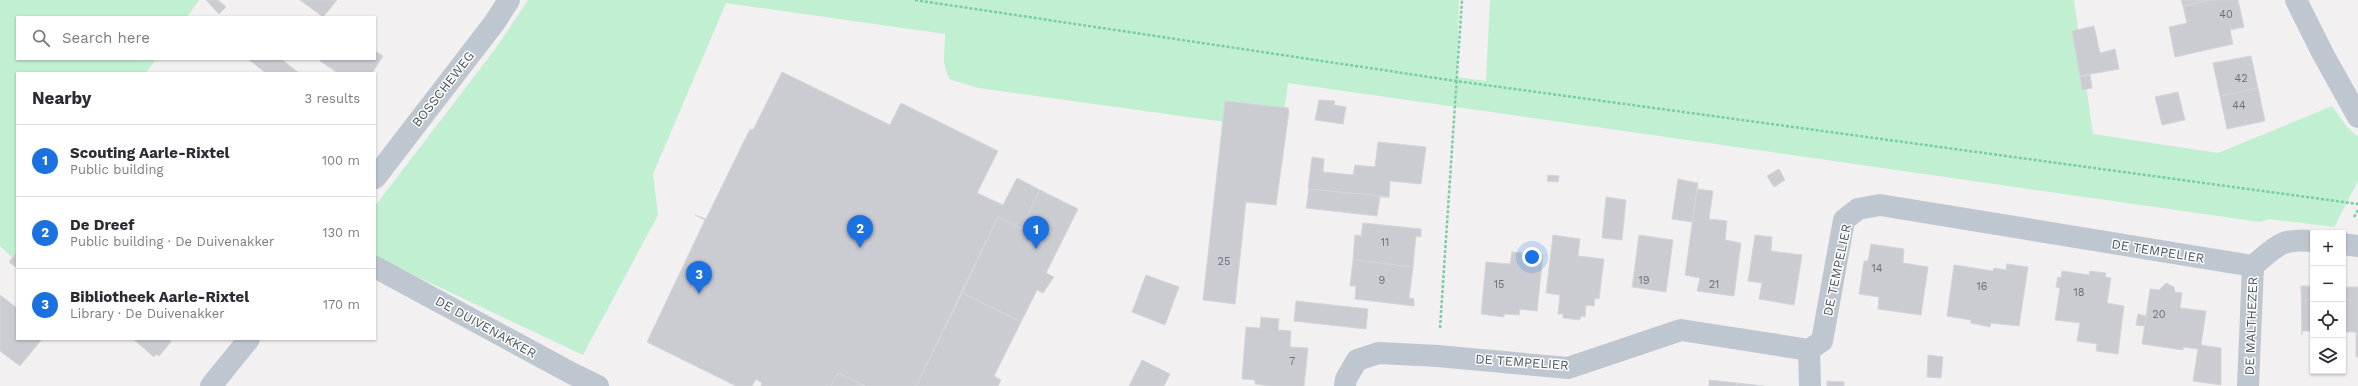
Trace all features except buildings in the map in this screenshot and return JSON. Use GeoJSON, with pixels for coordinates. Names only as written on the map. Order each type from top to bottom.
{"type":"FeatureCollection","features":[{"type":"Feature","properties":{"kind":"street","name":"BOSSCHEWEG"},"geometry":{"type":"LineString","coordinates":[[376,177],[495,22],[509,0]]}},
{"type":"Feature","properties":{"kind":"street"},"geometry":{"type":"LineString","coordinates":[[2296,0],[2323,54],[2358,116]]}},
{"type":"Feature","properties":{"kind":"street","name":"DE TEMPELIER"},"geometry":{"type":"LineString","coordinates":[[1345,386],[1346,379],[1358,360],[1379,353],[1438,356],[1568,368],[1681,330],[1809,350],[1822,341],[1844,220],[1858,209],[1880,205],[2253,266]]}},
{"type":"Feature","properties":{"kind":"street"},"geometry":{"type":"LineString","coordinates":[[2253,266],[2280,244],[2289,240],[2310,241]]}},
{"type":"Feature","properties":{"kind":"street"},"geometry":{"type":"LineString","coordinates":[[2346,244],[2358,246]]}},
{"type":"Feature","properties":{"kind":"street","name":"DE MALTHEZER"},"geometry":{"type":"LineString","coordinates":[[2248,386],[2253,266]]}},
{"type":"Feature","properties":{"kind":"street","name":"DE DUIVENAKKER"},"geometry":{"type":"LineString","coordinates":[[376,268],[598,386]]}},
{"type":"Feature","properties":{"kind":"street"},"geometry":{"type":"LineString","coordinates":[[210,386],[248,340]]}},
{"type":"Feature","properties":{"kind":"street"},"geometry":{"type":"LineString","coordinates":[[1809,350],[1810,386]]}},
{"type":"Feature","properties":{"kind":"path"},"geometry":{"type":"LineString","coordinates":[[915,0],[1456,81],[2358,204]]}},
{"type":"Feature","properties":{"kind":"path"},"geometry":{"type":"LineString","coordinates":[[1438,356],[1462,0]]}},
{"type":"Feature","properties":{"kind":"green space"},"geometry":{"type":"Polygon","coordinates":[[[0,0],[199,0],[188,16],[16,16],[16,60],[155,60],[147,72],[16,72],[16,261],[0,246],[0,0]]]}},
{"type":"Feature","properties":{"kind":"green space"},"geometry":{"type":"Polygon","coordinates":[[[528,0],[1459,0],[1457,77],[1486,81],[1490,0],[2074,0],[2093,134],[2218,153],[2332,106],[2347,127],[2358,137],[2358,181],[2334,227],[2269,219],[2260,222],[1288,83],[1283,119],[1276,129],[978,88],[949,79],[944,63],[945,34],[726,3],[653,174],[658,215],[583,355],[376,257],[376,205],[496,48],[528,0]]]}},
{"type":"Feature","properties":{"kind":"place","name":"De Dreef"},"geometry":{"type":"Point","coordinates":[860,248]}},
{"type":"Feature","properties":{"kind":"place","name":"Scouting Aarle-Rixtel"},"geometry":{"type":"Point","coordinates":[1036,249]}},
{"type":"Feature","properties":{"kind":"place","name":"Bibliotheek Aarle-Rixtel"},"geometry":{"type":"Point","coordinates":[699,294]}}]}
